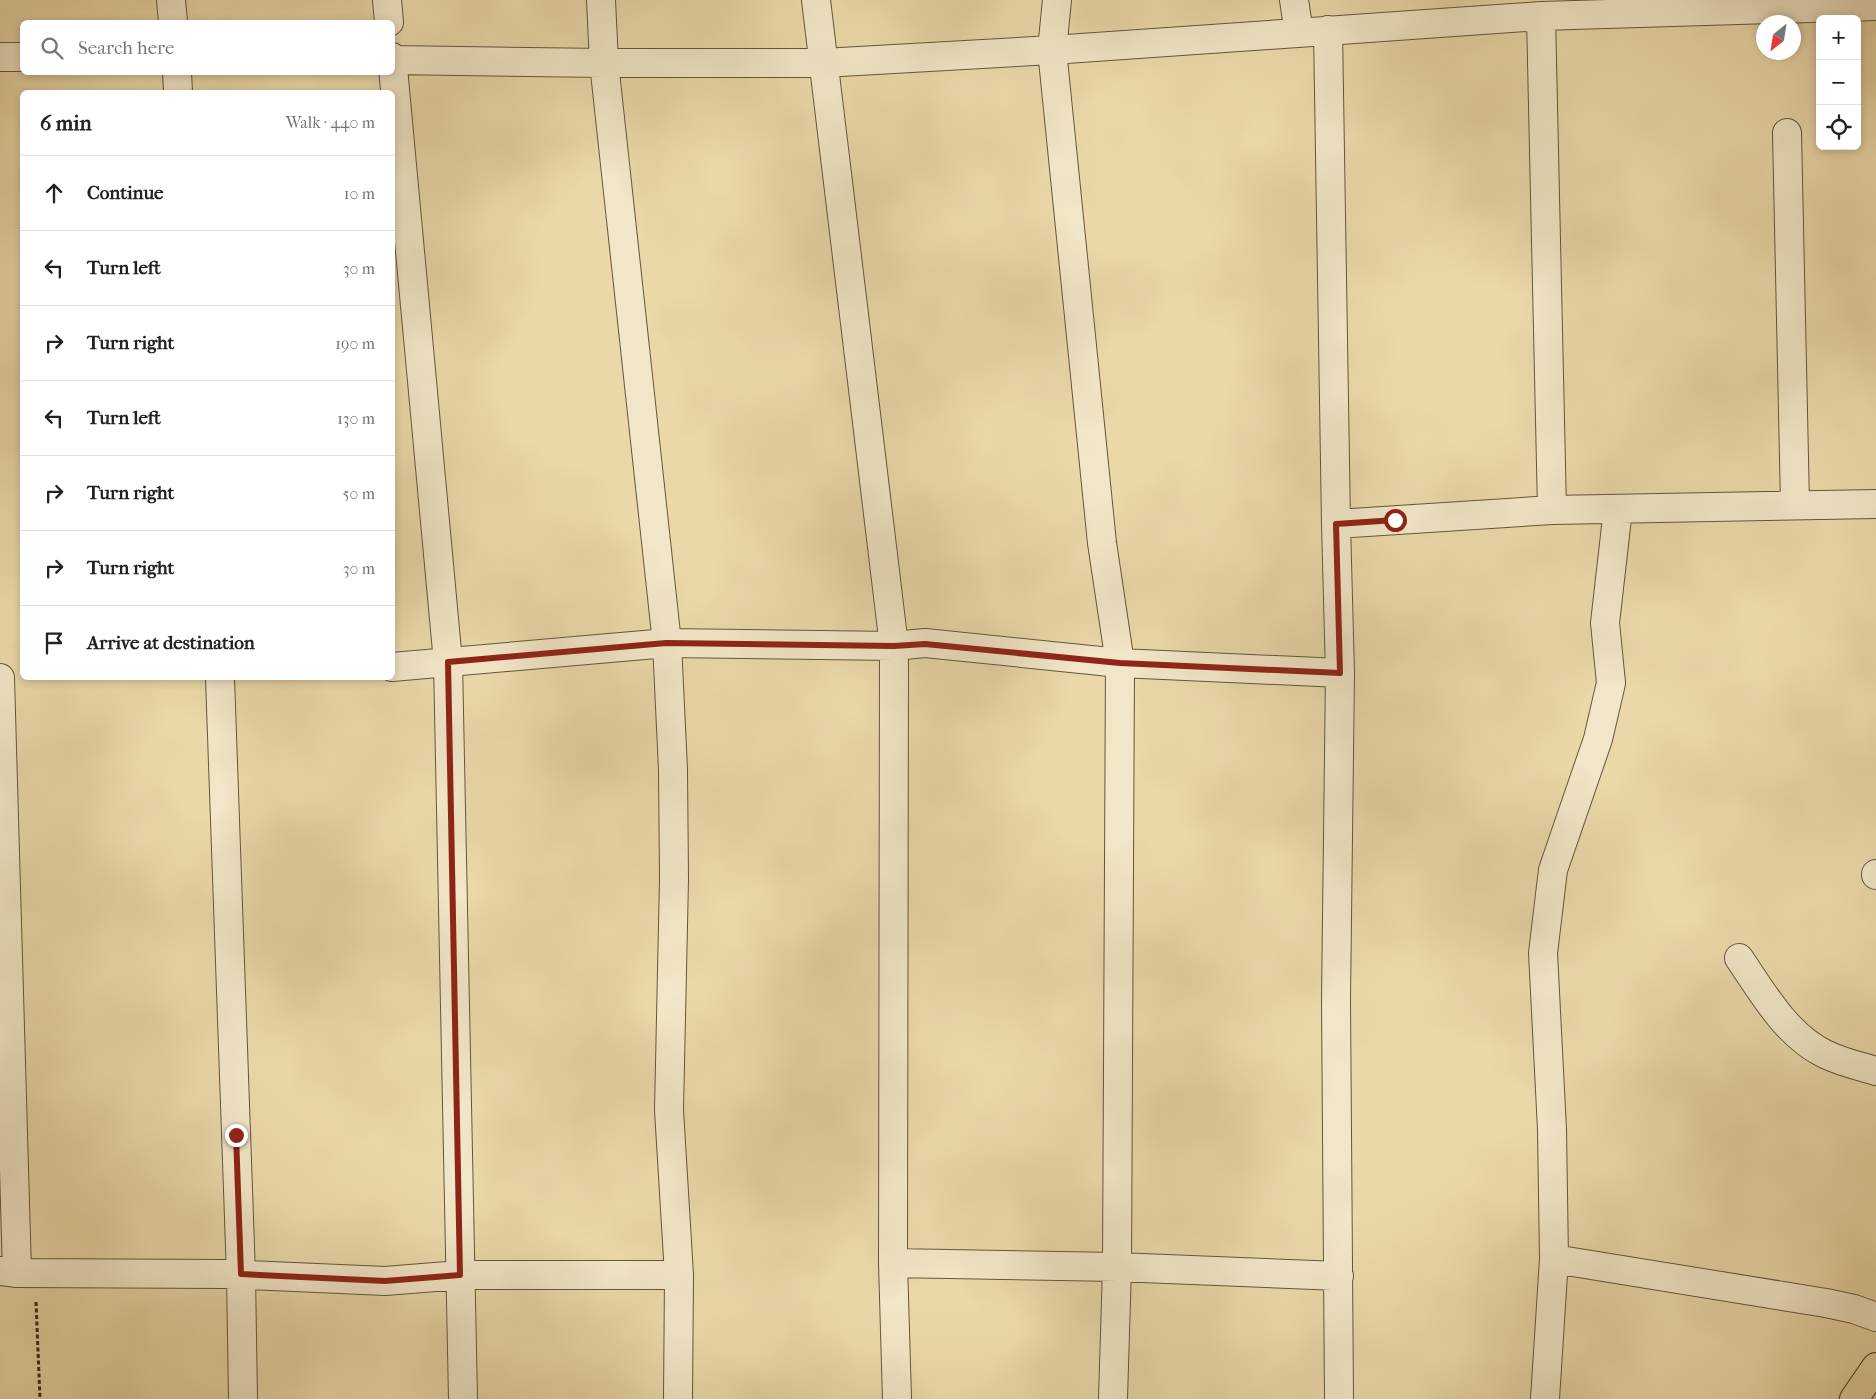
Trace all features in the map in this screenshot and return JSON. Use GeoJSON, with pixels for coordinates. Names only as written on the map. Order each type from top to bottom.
{"type":"FeatureCollection","features":[{"type":"Feature","properties":{"kind":"highway"},"geometry":{"type":"LineString","coordinates":[[1854,1399],[1876,1367]]}},
{"type":"Feature","properties":{"kind":"street"},"geometry":{"type":"LineString","coordinates":[[171,0],[173,20]]}},
{"type":"Feature","properties":{"kind":"street"},"geometry":{"type":"LineString","coordinates":[[387,0],[389,20]]}},
{"type":"Feature","properties":{"kind":"street"},"geometry":{"type":"LineString","coordinates":[[601,0],[604,63],[666,643],[673,770],[674,878],[669,1110],[678,1276],[678,1399]]}},
{"type":"Feature","properties":{"kind":"street"},"geometry":{"type":"LineString","coordinates":[[816,0],[894,646],[893,1263],[897,1399]]}},
{"type":"Feature","properties":{"kind":"street"},"geometry":{"type":"LineString","coordinates":[[1057,0],[1052,50],[1102,543],[1120,663],[1117,1267],[1113,1399]]}},
{"type":"Feature","properties":{"kind":"street"},"geometry":{"type":"LineString","coordinates":[[1294,0],[1299,33]]}},
{"type":"Feature","properties":{"kind":"street"},"geometry":{"type":"LineString","coordinates":[[395,59],[604,63],[823,63],[1052,50],[1542,16],[1876,6]]}},
{"type":"Feature","properties":{"kind":"street"},"geometry":{"type":"LineString","coordinates":[[1542,16],[1552,510]]}},
{"type":"Feature","properties":{"kind":"street"},"geometry":{"type":"LineString","coordinates":[[1328,30],[1340,673],[1336,1000],[1339,1399]]}},
{"type":"Feature","properties":{"kind":"street"},"geometry":{"type":"LineString","coordinates":[[0,57],[20,57]]}},
{"type":"Feature","properties":{"kind":"street"},"geometry":{"type":"LineString","coordinates":[[177,75],[178,90]]}},
{"type":"Feature","properties":{"kind":"street"},"geometry":{"type":"LineString","coordinates":[[394,75],[448,662],[463,1399]]}},
{"type":"Feature","properties":{"kind":"street"},"geometry":{"type":"LineString","coordinates":[[1787,133],[1795,504]]}},
{"type":"Feature","properties":{"kind":"street"},"geometry":{"type":"LineString","coordinates":[[1336,524],[1552,510],[1876,504]]}},
{"type":"Feature","properties":{"kind":"street"},"geometry":{"type":"LineString","coordinates":[[1545,1399],[1554,1259],[1552,1129],[1543,953],[1553,870],[1598,739],[1611,683],[1606,623],[1618,508]]}},
{"type":"Feature","properties":{"kind":"street"},"geometry":{"type":"LineString","coordinates":[[395,667],[666,643],[894,646],[925,644],[1120,663],[1340,673]]}},
{"type":"Feature","properties":{"kind":"street"},"geometry":{"type":"LineString","coordinates":[[20,674],[0,676],[17,1272],[241,1274],[385,1281],[460,1275],[678,1276]]}},
{"type":"Feature","properties":{"kind":"street"},"geometry":{"type":"LineString","coordinates":[[220,680],[241,1274],[243,1399]]}},
{"type":"Feature","properties":{"kind":"street"},"geometry":{"type":"LineString","coordinates":[[1739,958],[1778,1016],[1805,1040],[1824,1054],[1876,1071]]}},
{"type":"Feature","properties":{"kind":"street"},"geometry":{"type":"LineString","coordinates":[[1554,1259],[1826,1303],[1854,1309],[1876,1317]]}},
{"type":"Feature","properties":{"kind":"street"},"geometry":{"type":"LineString","coordinates":[[893,1263],[1117,1267],[1339,1276]]}},
{"type":"Feature","properties":{"kind":"path"},"geometry":{"type":"LineString","coordinates":[[17,1272],[40,1399]]}},
{"type":"Feature","properties":{"kind":"route"},"geometry":{"type":"LineString","coordinates":[[236,1135],[241,1274],[385,1281],[460,1275],[448,662],[666,643],[894,646],[925,644],[1120,663],[1340,673],[1336,524],[1395,520]]}}]}
